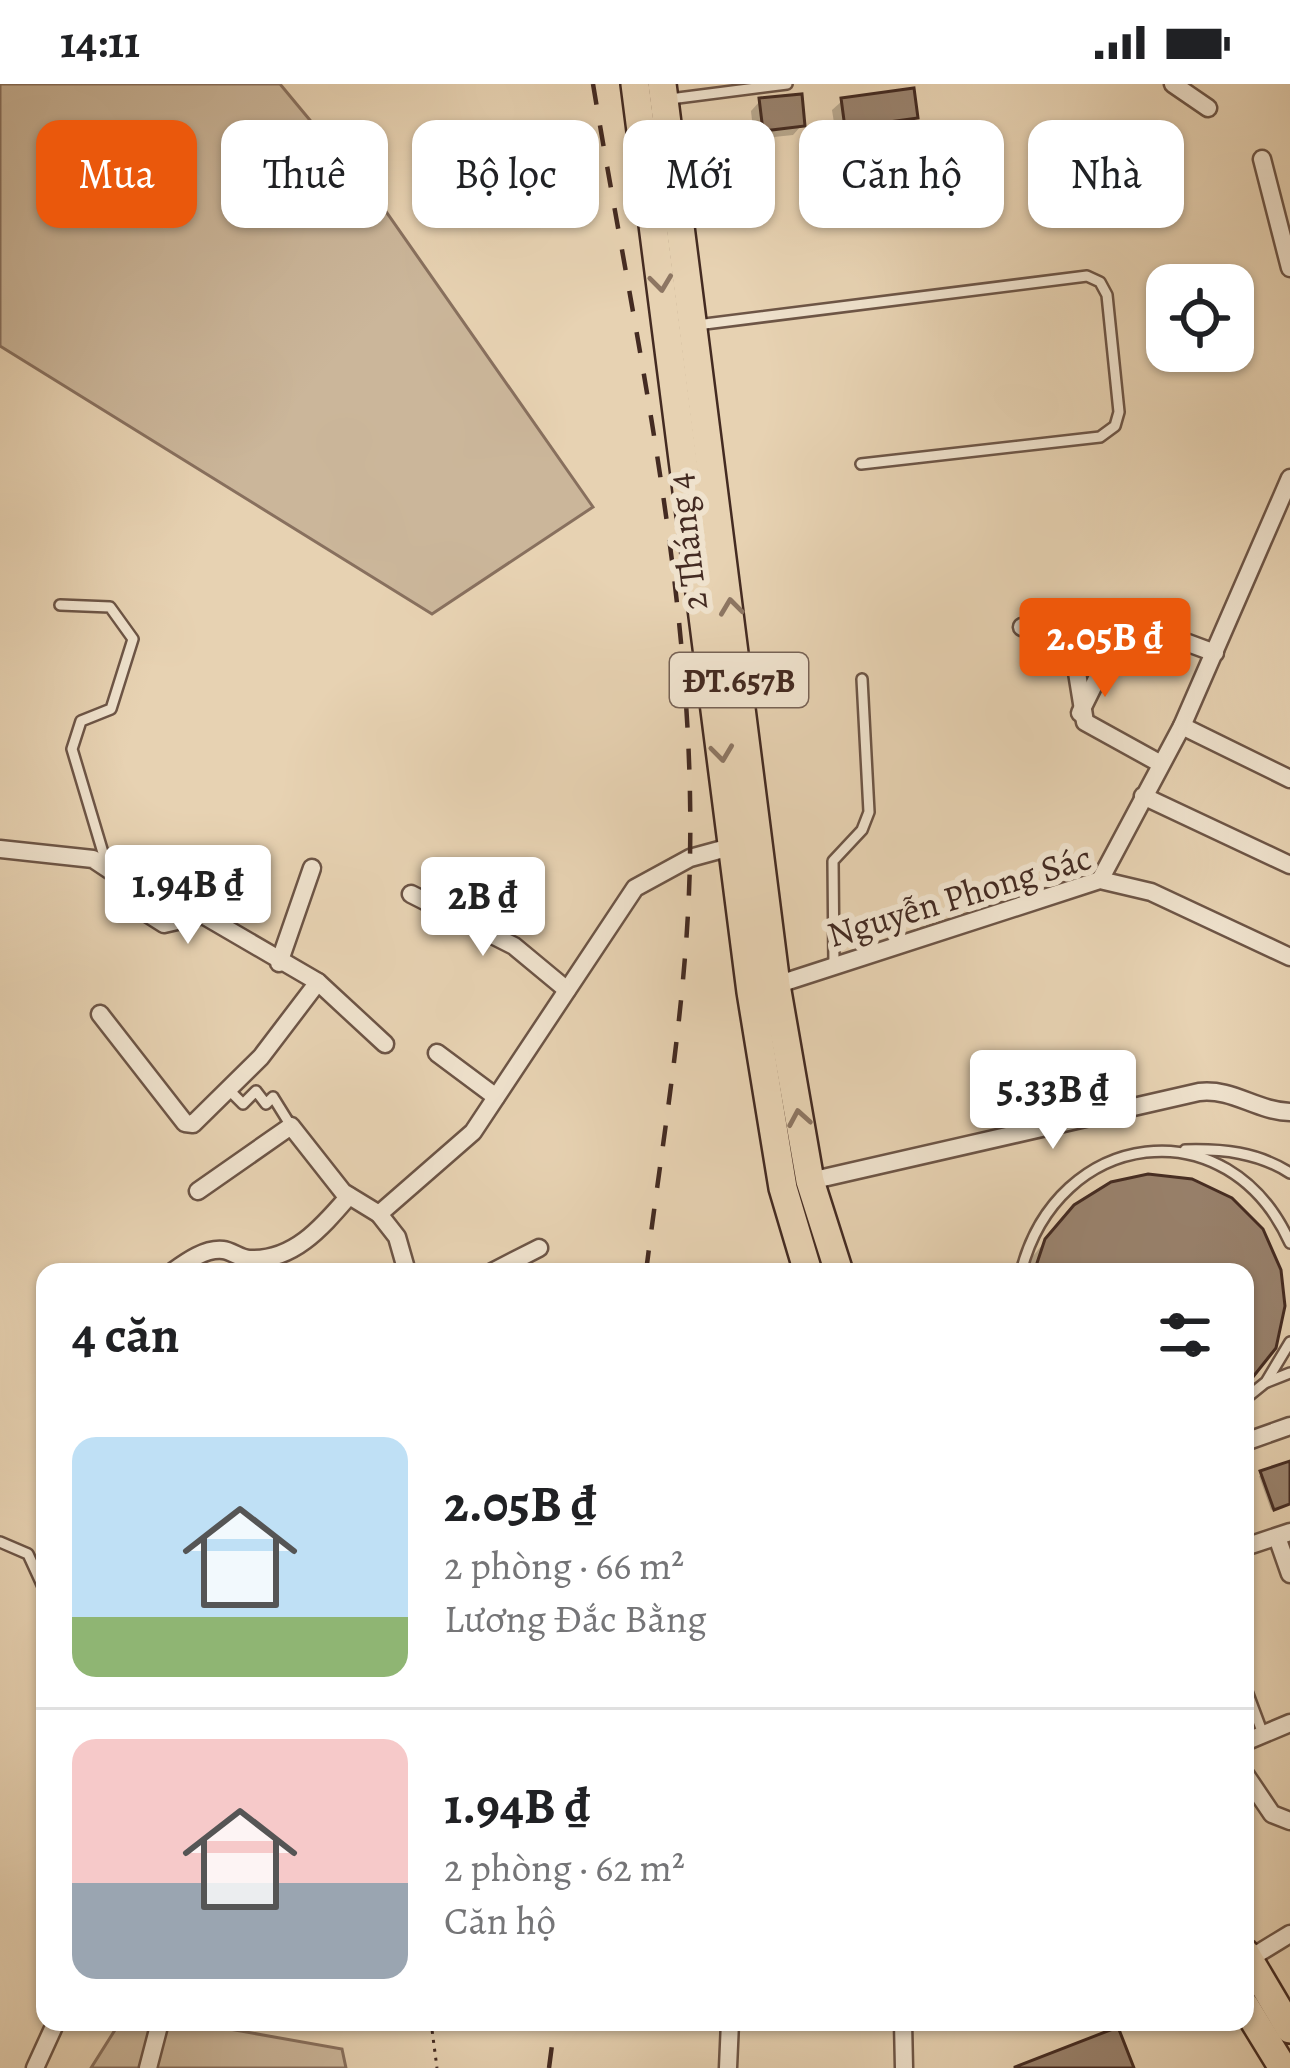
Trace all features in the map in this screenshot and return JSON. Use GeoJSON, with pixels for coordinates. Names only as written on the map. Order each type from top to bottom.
{"type":"FeatureCollection","features":[{"type":"Feature","properties":{"kind":"main road","name":"2 Tháng 4"},"geometry":{"type":"LineString","coordinates":[[635,84],[667,329],[710,547],[764,988],[807,1263]]}},
{"type":"Feature","properties":{"kind":"main road","name":"2 Tháng 4"},"geometry":{"type":"LineString","coordinates":[[663,92],[697,325],[734,846],[764,988]]}},
{"type":"Feature","properties":{"kind":"main road"},"geometry":{"type":"LineString","coordinates":[[667,329],[697,325]]}},
{"type":"Feature","properties":{"kind":"main road","name":"2 Tháng 4"},"geometry":{"type":"LineString","coordinates":[[796,1185],[835,1263]]}},
{"type":"Feature","properties":{"kind":"main road"},"geometry":{"type":"LineString","coordinates":[[1254,1968],[1290,2029]]}},
{"type":"Feature","properties":{"kind":"main road"},"geometry":{"type":"LineString","coordinates":[[1254,2021],[1283,2068]]}},
{"type":"Feature","properties":{"kind":"street"},"geometry":{"type":"LineString","coordinates":[[1173,84],[1208,108]]}},
{"type":"Feature","properties":{"kind":"street"},"geometry":{"type":"LineString","coordinates":[[1262,159],[1290,268]]}},
{"type":"Feature","properties":{"kind":"street"},"geometry":{"type":"LineString","coordinates":[[1100,880],[1182,726],[1290,478]]}},
{"type":"Feature","properties":{"kind":"street"},"geometry":{"type":"LineString","coordinates":[[1022,627],[1126,620],[1215,653]]}},
{"type":"Feature","properties":{"kind":"street"},"geometry":{"type":"LineString","coordinates":[[1080,713],[1126,620]]}},
{"type":"Feature","properties":{"kind":"street"},"geometry":{"type":"LineString","coordinates":[[1069,623],[1080,713],[1093,729],[1161,764]]}},
{"type":"Feature","properties":{"kind":"street"},"geometry":{"type":"LineString","coordinates":[[1182,726],[1290,778]]}},
{"type":"Feature","properties":{"kind":"street"},"geometry":{"type":"LineString","coordinates":[[1144,796],[1290,866]]}},
{"type":"Feature","properties":{"kind":"street"},"geometry":{"type":"LineString","coordinates":[[379,1214],[473,1132],[635,887],[690,858],[734,846]]}},
{"type":"Feature","properties":{"kind":"street"},"geometry":{"type":"LineString","coordinates":[[0,849],[76,855],[107,866],[128,899],[164,924],[203,915],[318,982],[385,1043]]}},
{"type":"Feature","properties":{"kind":"street"},"geometry":{"type":"LineString","coordinates":[[280,963],[311,868]]}},
{"type":"Feature","properties":{"kind":"street","name":"Nguyễn Phong Sác"},"geometry":{"type":"LineString","coordinates":[[764,988],[1100,880],[1150,892],[1290,958]]}},
{"type":"Feature","properties":{"kind":"street"},"geometry":{"type":"LineString","coordinates":[[411,894],[514,946],[567,990]]}},
{"type":"Feature","properties":{"kind":"street"},"geometry":{"type":"LineString","coordinates":[[100,1014],[185,1124],[193,1124],[261,1057],[318,982]]}},
{"type":"Feature","properties":{"kind":"street"},"geometry":{"type":"LineString","coordinates":[[437,1053],[496,1097]]}},
{"type":"Feature","properties":{"kind":"street"},"geometry":{"type":"LineString","coordinates":[[796,1185],[1199,1092],[1228,1092],[1261,1110],[1290,1112]]}},
{"type":"Feature","properties":{"kind":"street"},"geometry":{"type":"LineString","coordinates":[[198,1191],[291,1126],[349,1196],[379,1214],[397,1237],[404,1263]]}},
{"type":"Feature","properties":{"kind":"street"},"geometry":{"type":"LineString","coordinates":[[184,1263],[221,1250],[249,1259],[288,1252],[316,1234],[349,1196]]}},
{"type":"Feature","properties":{"kind":"street"},"geometry":{"type":"LineString","coordinates":[[510,1263],[539,1248]]}},
{"type":"Feature","properties":{"kind":"street"},"geometry":{"type":"LineString","coordinates":[[1254,1439],[1290,1426]]}},
{"type":"Feature","properties":{"kind":"street"},"geometry":{"type":"LineString","coordinates":[[1254,1544],[1283,1534],[1290,1574]]}},
{"type":"Feature","properties":{"kind":"street"},"geometry":{"type":"LineString","coordinates":[[1254,1738],[1290,1723]]}},
{"type":"Feature","properties":{"kind":"street"},"geometry":{"type":"LineString","coordinates":[[1254,1787],[1272,1814],[1290,1821]]}},
{"type":"Feature","properties":{"kind":"street"},"geometry":{"type":"LineString","coordinates":[[1254,1952],[1290,1934]]}},
{"type":"Feature","properties":{"kind":"street"},"geometry":{"type":"LineString","coordinates":[[35,2068],[52,2031]]}},
{"type":"Feature","properties":{"kind":"street"},"geometry":{"type":"LineString","coordinates":[[148,2068],[158,2031]]}},
{"type":"Feature","properties":{"kind":"street"},"geometry":{"type":"LineString","coordinates":[[728,2068],[732,2031]]}},
{"type":"Feature","properties":{"kind":"street"},"geometry":{"type":"LineString","coordinates":[[903,2031],[904,2068]]}},
{"type":"Feature","properties":{"kind":"lane"},"geometry":{"type":"LineString","coordinates":[[663,92],[788,84]]}},
{"type":"Feature","properties":{"kind":"lane"},"geometry":{"type":"LineString","coordinates":[[697,325],[1087,276],[1100,282],[1108,295],[1119,412],[1115,426],[1100,437],[861,464]]}},
{"type":"Feature","properties":{"kind":"lane"},"geometry":{"type":"LineString","coordinates":[[60,605],[110,607],[133,638],[111,709],[81,721],[72,748],[107,866]]}},
{"type":"Feature","properties":{"kind":"lane"},"geometry":{"type":"LineString","coordinates":[[834,967],[833,861],[862,830],[869,812],[862,679]]}},
{"type":"Feature","properties":{"kind":"lane"},"geometry":{"type":"LineString","coordinates":[[228,1090],[243,1104],[256,1091],[266,1104],[273,1097],[291,1126]]}},
{"type":"Feature","properties":{"kind":"lane"},"geometry":{"type":"LineString","coordinates":[[1023,1263],[1031,1233],[1058,1192],[1098,1164],[1150,1151],[1224,1148],[1271,1161],[1290,1173]]}},
{"type":"Feature","properties":{"kind":"lane"},"geometry":{"type":"LineString","coordinates":[[1150,1151],[1198,1156],[1242,1177],[1276,1212],[1290,1243]]}},
{"type":"Feature","properties":{"kind":"lane"},"geometry":{"type":"LineString","coordinates":[[1254,1392],[1266,1382],[1290,1342]]}},
{"type":"Feature","properties":{"kind":"lane"},"geometry":{"type":"LineString","coordinates":[[1266,1382],[1290,1373]]}},
{"type":"Feature","properties":{"kind":"lane"},"geometry":{"type":"LineString","coordinates":[[0,1542],[28,1554],[36,1571]]}},
{"type":"Feature","properties":{"kind":"lane"},"geometry":{"type":"LineString","coordinates":[[1254,1710],[1263,1734]]}},
{"type":"Feature","properties":{"kind":"path"},"geometry":{"type":"LineString","coordinates":[[432,2031],[437,2068]]}},
{"type":"Feature","properties":{"kind":"shaded area"},"geometry":{"type":"Polygon","coordinates":[[[0,84],[280,84],[310,120],[221,120],[221,228],[388,228],[388,214],[593,507],[432,614],[0,346],[0,84]]]}},
{"type":"Feature","properties":{"kind":"shaded area"},"geometry":{"type":"Polygon","coordinates":[[[114,2031],[241,2031],[342,2049],[346,2068],[91,2068],[114,2031]]]}},
{"type":"Feature","properties":{"kind":"building"},"geometry":{"type":"Polygon","coordinates":[[[914,88],[918,118],[844,120],[841,98],[914,88]]]}},
{"type":"Feature","properties":{"kind":"building"},"geometry":{"type":"Polygon","coordinates":[[[802,94],[804,120],[799,120],[799,127],[775,130],[775,120],[762,120],[759,98],[802,94]]]}},
{"type":"Feature","properties":{"kind":"building"},"geometry":{"type":"Polygon","coordinates":[[[1148,1174],[1192,1179],[1232,1198],[1263,1229],[1281,1270],[1285,1306],[1276,1348],[1254,1376],[1254,1263],[1037,1263],[1045,1239],[1074,1205],[1111,1182],[1148,1174]]]}},
{"type":"Feature","properties":{"kind":"building"},"geometry":{"type":"Polygon","coordinates":[[[1290,1461],[1290,1504],[1274,1510],[1260,1471],[1290,1461]]]}},
{"type":"Feature","properties":{"kind":"building"},"geometry":{"type":"Polygon","coordinates":[[[1108,2031],[1120,2031],[1134,2068],[1015,2068],[1108,2031]]]}},
{"type":"Feature","properties":{"kind":"railway"},"geometry":{"type":"LineString","coordinates":[[593,84],[673,566],[689,760],[685,961],[647,1263]]}},
{"type":"Feature","properties":{"kind":"railway"},"geometry":{"type":"LineString","coordinates":[[549,2068],[554,2031]]}}]}
